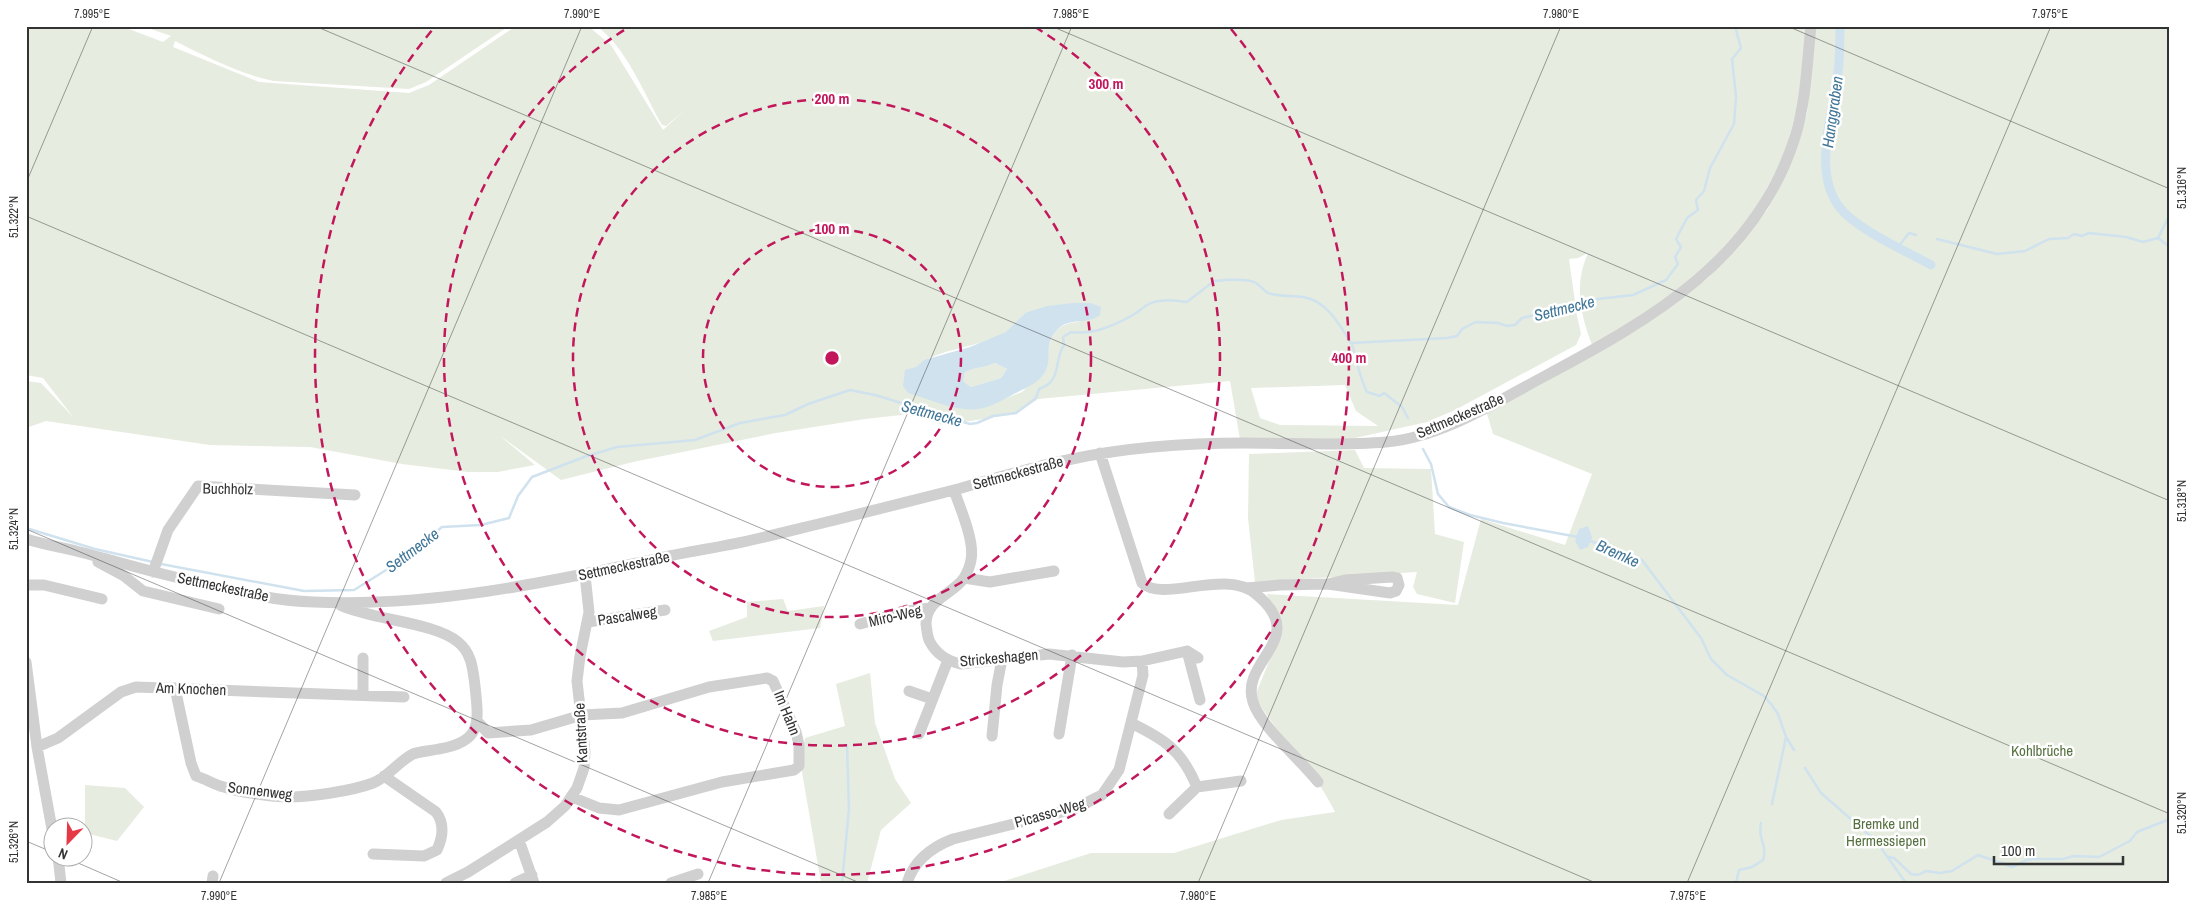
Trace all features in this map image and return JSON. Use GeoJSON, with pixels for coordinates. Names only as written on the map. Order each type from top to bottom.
{"type":"FeatureCollection","features":[{"type":"Feature","properties":{"kind":"street","name":"Settmeckestraße"},"geometry":{"type":"LineString","coordinates":[[26,539],[287,600],[370,603],[468,594],[529,586],[586,575],[661,557],[754,540],[954,490],[1007,474],[1100,453],[1196,444],[1391,442],[1418,436],[1486,407],[1624,331],[1678,296],[1710,270],[1748,229],[1766,203],[1786,162],[1798,126],[1803,101],[1812,26]]}},
{"type":"Feature","properties":{"kind":"street"},"geometry":{"type":"LineString","coordinates":[[1100,453],[1142,583],[1153,590],[1219,584],[1246,588],[1328,584],[1390,594],[1396,591],[1399,585],[1397,578],[1392,577],[1346,580],[1328,584]]}},
{"type":"Feature","properties":{"kind":"street","name":"Buchholz"},"geometry":{"type":"LineString","coordinates":[[154,570],[168,530],[198,486],[355,495]]}},
{"type":"Feature","properties":{"kind":"street"},"geometry":{"type":"LineString","coordinates":[[931,608],[936,601],[964,578],[971,559],[972,550],[954,490]]}},
{"type":"Feature","properties":{"kind":"street"},"geometry":{"type":"LineString","coordinates":[[78,552],[124,576],[143,591],[218,609]]}},
{"type":"Feature","properties":{"kind":"street"},"geometry":{"type":"LineString","coordinates":[[964,578],[990,582],[1054,571]]}},
{"type":"Feature","properties":{"kind":"street","name":"Kantstraße"},"geometry":{"type":"LineString","coordinates":[[446,883],[468,872],[547,822],[566,806],[572,797],[584,768],[585,752],[582,715],[577,682],[578,668],[588,622],[589,602],[586,575]]}},
{"type":"Feature","properties":{"kind":"street"},"geometry":{"type":"LineString","coordinates":[[26,585],[44,586],[102,599]]}},
{"type":"Feature","properties":{"kind":"street"},"geometry":{"type":"LineString","coordinates":[[1246,588],[1267,604],[1274,615],[1278,629],[1274,641],[1254,679],[1252,701],[1261,717],[1318,782]]}},
{"type":"Feature","properties":{"kind":"street"},"geometry":{"type":"LineString","coordinates":[[335,603],[365,615],[429,629],[457,640],[466,650],[472,666],[478,722],[488,733],[531,730],[582,715]]}},
{"type":"Feature","properties":{"kind":"street","name":"Miro-Weg"},"geometry":{"type":"LineString","coordinates":[[860,624],[907,611],[931,608]]}},
{"type":"Feature","properties":{"kind":"street","name":"Strickeshagen"},"geometry":{"type":"LineString","coordinates":[[931,608],[926,620],[929,640],[939,654],[948,660],[961,664],[1032,655],[1072,655],[1123,662],[1142,661],[1187,651]]}},
{"type":"Feature","properties":{"kind":"street","name":"Pascalweg"},"geometry":{"type":"LineString","coordinates":[[588,622],[665,610]]}},
{"type":"Feature","properties":{"kind":"street"},"geometry":{"type":"LineString","coordinates":[[1187,651],[1198,658]]}},
{"type":"Feature","properties":{"kind":"street"},"geometry":{"type":"LineString","coordinates":[[1187,651],[1200,700]]}},
{"type":"Feature","properties":{"kind":"street"},"geometry":{"type":"LineString","coordinates":[[1059,734],[1072,655]]}},
{"type":"Feature","properties":{"kind":"street"},"geometry":{"type":"LineString","coordinates":[[363,658],[363,695]]}},
{"type":"Feature","properties":{"kind":"street"},"geometry":{"type":"LineString","coordinates":[[992,736],[1002,659]]}},
{"type":"Feature","properties":{"kind":"street"},"geometry":{"type":"LineString","coordinates":[[919,734],[948,660]]}},
{"type":"Feature","properties":{"kind":"street","name":"Picasso-Weg"},"geometry":{"type":"LineString","coordinates":[[907,883],[919,861],[939,844],[1074,809],[1102,795],[1119,770],[1143,675],[1142,661]]}},
{"type":"Feature","properties":{"kind":"street"},"geometry":{"type":"LineString","coordinates":[[26,662],[37,747],[50,816]]}},
{"type":"Feature","properties":{"kind":"street","name":"Im Hahn"},"geometry":{"type":"LineString","coordinates":[[572,797],[599,808],[619,810],[722,782],[794,770],[799,766],[799,745],[796,732],[771,679],[743,681],[709,687],[622,713],[582,715]]}},
{"type":"Feature","properties":{"kind":"street","name":"Am Knochen"},"geometry":{"type":"LineString","coordinates":[[37,747],[58,738],[121,692],[136,687],[404,697]]}},
{"type":"Feature","properties":{"kind":"street","name":"Sonnenweg"},"geometry":{"type":"LineString","coordinates":[[175,688],[190,763],[196,776],[225,788],[287,797],[353,788],[375,782],[405,759],[418,752],[462,744],[478,722]]}},
{"type":"Feature","properties":{"kind":"street"},"geometry":{"type":"LineString","coordinates":[[909,691],[932,699]]}},
{"type":"Feature","properties":{"kind":"street"},"geometry":{"type":"LineString","coordinates":[[1131,723],[1174,748],[1186,762],[1197,787]]}},
{"type":"Feature","properties":{"kind":"street"},"geometry":{"type":"LineString","coordinates":[[373,854],[428,855],[437,850],[442,835],[441,820],[436,812],[384,776]]}},
{"type":"Feature","properties":{"kind":"street"},"geometry":{"type":"LineString","coordinates":[[1169,814],[1197,787],[1241,781]]}},
{"type":"Feature","properties":{"kind":"street"},"geometry":{"type":"LineString","coordinates":[[516,883],[533,879],[519,840]]}},
{"type":"Feature","properties":{"kind":"street"},"geometry":{"type":"LineString","coordinates":[[59,866],[61,883]]}},
{"type":"Feature","properties":{"kind":"street"},"geometry":{"type":"LineString","coordinates":[[671,883],[698,874]]}},
{"type":"Feature","properties":{"kind":"green space"},"geometry":{"type":"Polygon","coordinates":[[[26,26],[121,26],[163,42],[171,36],[142,26],[509,26],[426,82],[409,89],[274,81],[211,59],[175,41],[173,47],[259,82],[409,93],[429,85],[516,26],[588,26],[611,45],[663,130],[685,110],[666,126],[662,125],[634,71],[607,35],[596,26],[1807,26],[1798,106],[1782,160],[1751,217],[1700,273],[1643,315],[1592,345],[1584,322],[1580,299],[1581,276],[1588,253],[1578,258],[1569,259],[1581,334],[1576,345],[1455,410],[1427,422],[1337,442],[1240,439],[1230,381],[1038,399],[1016,414],[943,425],[910,414],[865,419],[776,433],[633,462],[561,480],[499,435],[535,465],[498,472],[468,472],[402,464],[310,447],[210,445],[46,421],[26,428],[26,381],[41,383],[74,418],[43,378],[26,375],[26,26]],[[1025,313],[1014,326],[995,338],[936,355],[916,367],[979,409],[1022,392],[1046,369],[1050,343],[1057,330],[1071,323],[1081,322],[1025,313]],[[1345,385],[1251,388],[1260,418],[1280,425],[1378,426],[1356,411],[1345,385]]]}},
{"type":"Feature","properties":{"kind":"green space"},"geometry":{"type":"Polygon","coordinates":[[[1816,26],[2170,26],[2170,883],[998,883],[1091,853],[1174,853],[1281,820],[1335,812],[1307,767],[1274,725],[1255,696],[1281,632],[1267,594],[1458,605],[1481,519],[1565,545],[1592,474],[1493,434],[1485,407],[1653,319],[1709,277],[1768,209],[1788,170],[1807,114],[1816,26]]]}},
{"type":"Feature","properties":{"kind":"green space"},"geometry":{"type":"Polygon","coordinates":[[[995,363],[1007,369],[1001,378],[971,387],[963,381],[965,372],[995,363]]]}},
{"type":"Feature","properties":{"kind":"green space"},"geometry":{"type":"Polygon","coordinates":[[[1355,450],[1364,468],[1431,469],[1435,534],[1464,542],[1455,603],[1417,594],[1413,587],[1417,572],[1255,582],[1248,518],[1249,454],[1355,450]]]}},
{"type":"Feature","properties":{"kind":"green space"},"geometry":{"type":"Polygon","coordinates":[[[783,599],[788,611],[824,606],[820,628],[713,641],[709,631],[747,617],[747,602],[783,599]]]}},
{"type":"Feature","properties":{"kind":"green space"},"geometry":{"type":"Polygon","coordinates":[[[870,673],[875,723],[895,779],[911,803],[881,830],[867,883],[821,883],[801,766],[805,738],[845,726],[836,684],[870,673]]]}},
{"type":"Feature","properties":{"kind":"green space"},"geometry":{"type":"Polygon","coordinates":[[[85,785],[125,788],[144,807],[117,841],[92,835],[92,816],[85,816],[85,785]]]}},
{"type":"Feature","properties":{"kind":"water"},"geometry":{"type":"Polygon","coordinates":[[[1090,303],[1101,307],[1100,315],[1095,318],[1068,323],[1058,329],[1050,341],[1045,372],[1040,379],[1029,386],[989,406],[979,409],[961,409],[908,393],[903,386],[905,370],[916,367],[924,360],[970,347],[1006,332],[1025,313],[1047,306],[1090,303]],[[995,363],[972,369],[965,372],[963,381],[971,387],[1001,378],[1007,369],[995,363]]]}},
{"type":"Feature","properties":{"kind":"water"},"geometry":{"type":"Polygon","coordinates":[[[1588,526],[1592,537],[1588,547],[1580,550],[1575,541],[1579,529],[1588,526]]]}},
{"type":"Feature","properties":{"kind":"waterway","name":"Settmecke"},"geometry":{"type":"LineString","coordinates":[[161,564],[304,591],[354,590],[399,562],[442,527],[481,525],[509,518],[518,496],[532,477],[584,457],[617,447],[695,440],[740,423],[785,415],[808,404],[850,390],[875,395],[970,424],[993,416],[1016,413],[1036,398],[1039,389],[1047,385],[1055,376],[1064,345],[1063,337],[1071,332],[1095,331],[1110,326],[1133,315],[1153,302],[1168,300],[1187,302],[1214,281],[1247,280],[1256,283],[1268,293],[1311,299],[1319,303],[1331,314],[1351,343],[1447,338],[1457,336],[1462,329],[1476,322],[1498,323],[1507,326],[1515,325],[1522,318],[1572,307],[1589,300],[1633,295],[1666,280],[1678,264],[1675,257],[1681,247],[1676,239],[1687,218],[1698,210],[1696,200],[1704,191],[1710,168],[1734,124],[1736,97],[1732,59],[1741,48],[1735,26]]}},
{"type":"Feature","properties":{"kind":"waterway","name":"Hanggraben"},"geometry":{"type":"LineString","coordinates":[[1840,26],[1838,73],[1826,152],[1829,188],[1837,203],[1858,224],[1878,237],[1931,265]]}},
{"type":"Feature","properties":{"kind":"waterway"},"geometry":{"type":"LineString","coordinates":[[1937,239],[1997,254],[2025,251],[2049,239],[2068,238],[2074,234],[2082,236],[2089,233],[2126,237],[2143,242],[2158,238],[2170,214]]}},
{"type":"Feature","properties":{"kind":"waterway"},"geometry":{"type":"LineString","coordinates":[[1898,247],[1909,233],[1916,235]]}},
{"type":"Feature","properties":{"kind":"waterway"},"geometry":{"type":"LineString","coordinates":[[2158,238],[2170,247]]}},
{"type":"Feature","properties":{"kind":"waterway","name":"Bremke"},"geometry":{"type":"LineString","coordinates":[[1352,344],[1367,392],[1380,396],[1384,393],[1402,407],[1408,418]]}},
{"type":"Feature","properties":{"kind":"waterway","name":"Bremke"},"geometry":{"type":"LineString","coordinates":[[1423,449],[1431,464],[1438,494],[1449,507],[1470,515],[1503,523],[1578,537]]}},
{"type":"Feature","properties":{"kind":"waterway","name":"Settmecke"},"geometry":{"type":"LineString","coordinates":[[26,528],[95,549],[153,562]]}},
{"type":"Feature","properties":{"kind":"waterway","name":"Bremke"},"geometry":{"type":"LineString","coordinates":[[1588,540],[1642,560],[1701,638],[1711,659],[1727,675],[1764,696],[1771,704],[1778,714],[1786,737],[1794,750]]}},
{"type":"Feature","properties":{"kind":"waterway"},"geometry":{"type":"LineString","coordinates":[[1772,804],[1786,737]]}},
{"type":"Feature","properties":{"kind":"waterway"},"geometry":{"type":"LineString","coordinates":[[842,883],[849,809],[847,745]]}},
{"type":"Feature","properties":{"kind":"waterway","name":"Bremke"},"geometry":{"type":"LineString","coordinates":[[1805,768],[1821,793],[1876,841],[1906,883]]}},
{"type":"Feature","properties":{"kind":"waterway"},"geometry":{"type":"LineString","coordinates":[[1888,857],[1894,858],[1911,874],[1918,875],[1926,871],[1940,873],[1952,871],[1978,855],[2013,867],[2026,860],[2034,859],[2063,859],[2074,856],[2099,857],[2130,841],[2137,832],[2170,819]]}},
{"type":"Feature","properties":{"kind":"waterway"},"geometry":{"type":"LineString","coordinates":[[1736,883],[1739,870],[1752,867],[1763,860],[1764,849],[1760,834],[1761,823]]}},
{"type":"Feature","properties":{"kind":"park label","name":"Kohlbrüche"},"geometry":{"type":"Point","coordinates":[2042,751]}},
{"type":"Feature","properties":{"kind":"park label","name":"Bremke und Hermessiepen"},"geometry":{"type":"Point","coordinates":[1886,832]}}]}
